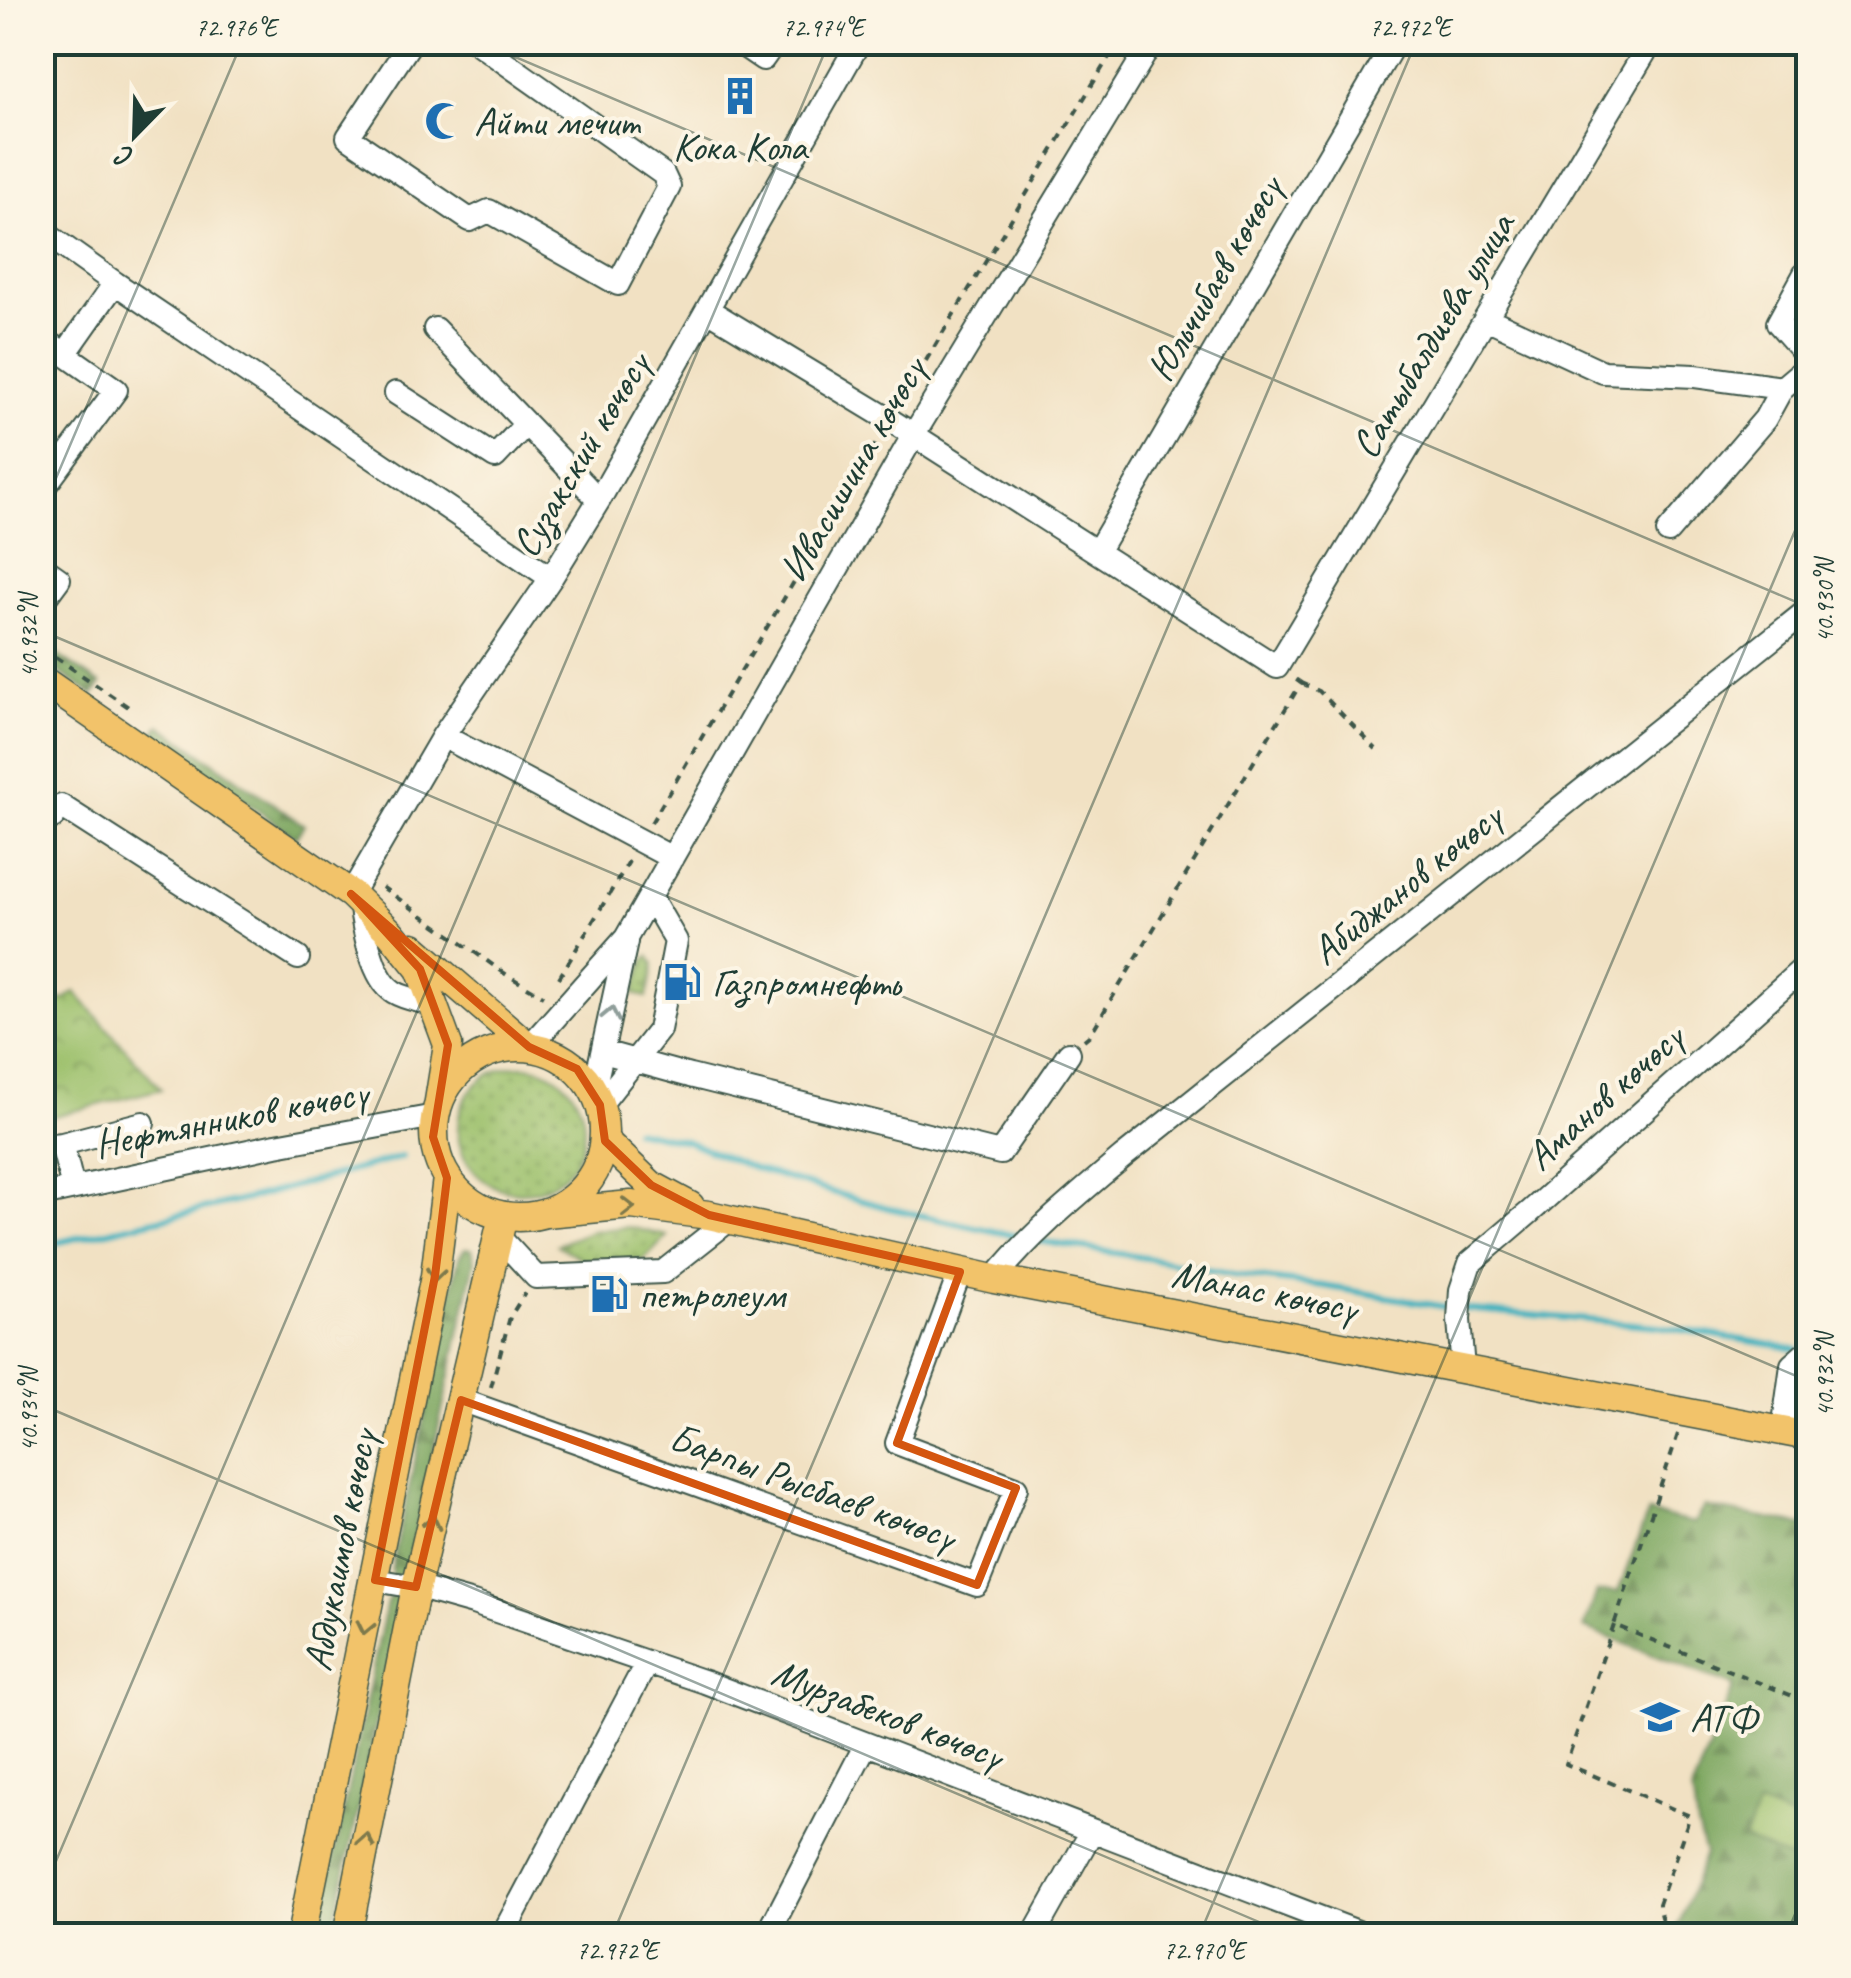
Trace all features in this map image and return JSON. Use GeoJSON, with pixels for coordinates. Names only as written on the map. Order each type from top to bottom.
{"type":"FeatureCollection","features":[{"type":"Feature","properties":{"kind":"main road"},"geometry":{"type":"LineString","coordinates":[[42,680],[359,893],[529,1047]]}},
{"type":"Feature","properties":{"kind":"main road"},"geometry":{"type":"LineString","coordinates":[[359,893],[420,969],[434,1005],[448,1045],[433,1138],[447,1178],[471,1203],[501,1226],[546,1213],[631,1205],[719,1218]]}},
{"type":"Feature","properties":{"kind":"main road"},"geometry":{"type":"LineString","coordinates":[[437,1108],[453,1077],[474,1059],[501,1048],[529,1047],[555,1054],[577,1069],[597,1098],[604,1123],[600,1160],[580,1193],[546,1213]]}},
{"type":"Feature","properties":{"kind":"main road"},"geometry":{"type":"LineString","coordinates":[[604,1141],[650,1185],[719,1218]]}},
{"type":"Feature","properties":{"kind":"main road","name":"Абдукаимов көчөсү"},"geometry":{"type":"LineString","coordinates":[[301,1936],[435,1276],[447,1178]]}},
{"type":"Feature","properties":{"kind":"main road","name":"Манас көчөсү"},"geometry":{"type":"LineString","coordinates":[[719,1218],[994,1279],[1796,1433]]}},
{"type":"Feature","properties":{"kind":"main road","name":"Абдукаимов көчөсү"},"geometry":{"type":"LineString","coordinates":[[347,1936],[416,1588],[501,1226]]}},
{"type":"Feature","properties":{"kind":"street"},"geometry":{"type":"LineString","coordinates":[[411,42],[348,137],[470,220],[489,211],[618,284],[669,187],[663,174],[476,42]]}},
{"type":"Feature","properties":{"kind":"street"},"geometry":{"type":"LineString","coordinates":[[738,42],[763,59],[775,42]]}},
{"type":"Feature","properties":{"kind":"street","name":"Сузакский көчөсү"},"geometry":{"type":"LineString","coordinates":[[359,893],[443,736],[599,500],[859,42]]}},
{"type":"Feature","properties":{"kind":"street","name":"Ивасишина көчөсү"},"geometry":{"type":"LineString","coordinates":[[626,938],[913,436],[1152,42]]}},
{"type":"Feature","properties":{"kind":"street","name":"Юльчибаев көчөсү"},"geometry":{"type":"LineString","coordinates":[[1097,552],[1395,42]]}},
{"type":"Feature","properties":{"kind":"street","name":"Сатыбалдиева улица"},"geometry":{"type":"LineString","coordinates":[[1277,667],[1651,42]]}},
{"type":"Feature","properties":{"kind":"street"},"geometry":{"type":"LineString","coordinates":[[42,231],[551,578]]}},
{"type":"Feature","properties":{"kind":"street"},"geometry":{"type":"LineString","coordinates":[[1808,268],[1778,324],[1808,358]]}},
{"type":"Feature","properties":{"kind":"street"},"geometry":{"type":"LineString","coordinates":[[65,354],[115,283]]}},
{"type":"Feature","properties":{"kind":"street"},"geometry":{"type":"LineString","coordinates":[[708,310],[890,420],[1277,667]]}},
{"type":"Feature","properties":{"kind":"street"},"geometry":{"type":"LineString","coordinates":[[1486,318],[1604,372],[1695,376],[1782,388]]}},
{"type":"Feature","properties":{"kind":"street"},"geometry":{"type":"LineString","coordinates":[[435,329],[599,500]]}},
{"type":"Feature","properties":{"kind":"street"},"geometry":{"type":"LineString","coordinates":[[42,338],[116,390],[42,490]]}},
{"type":"Feature","properties":{"kind":"street"},"geometry":{"type":"LineString","coordinates":[[1668,532],[1765,420],[1782,388],[1808,366]]}},
{"type":"Feature","properties":{"kind":"street"},"geometry":{"type":"LineString","coordinates":[[396,394],[495,457],[526,424]]}},
{"type":"Feature","properties":{"kind":"street"},"geometry":{"type":"LineString","coordinates":[[42,567],[60,579],[42,602]]}},
{"type":"Feature","properties":{"kind":"street","name":"Абиджанов көчөсү"},"geometry":{"type":"LineString","coordinates":[[994,1279],[1052,1216],[1124,1156],[1808,610]]}},
{"type":"Feature","properties":{"kind":"street"},"geometry":{"type":"LineString","coordinates":[[443,736],[672,858]]}},
{"type":"Feature","properties":{"kind":"street"},"geometry":{"type":"LineString","coordinates":[[42,811],[53,818],[61,806],[298,958]]}},
{"type":"Feature","properties":{"kind":"street"},"geometry":{"type":"LineString","coordinates":[[597,1098],[660,1030],[676,941],[650,896]]}},
{"type":"Feature","properties":{"kind":"street"},"geometry":{"type":"LineString","coordinates":[[529,1047],[626,938]]}},
{"type":"Feature","properties":{"kind":"street"},"geometry":{"type":"LineString","coordinates":[[597,1098],[626,938]]}},
{"type":"Feature","properties":{"kind":"street","name":"Аманов көчөсү"},"geometry":{"type":"LineString","coordinates":[[1462,1369],[1461,1290],[1470,1262],[1808,964]]}},
{"type":"Feature","properties":{"kind":"street"},"geometry":{"type":"LineString","coordinates":[[603,1052],[1000,1154],[1069,1053]]}},
{"type":"Feature","properties":{"kind":"street","name":"Нефтянников көчөсү"},"geometry":{"type":"LineString","coordinates":[[42,1194],[437,1108]]}},
{"type":"Feature","properties":{"kind":"street"},"geometry":{"type":"LineString","coordinates":[[72,1188],[52,1145],[143,1124]]}},
{"type":"Feature","properties":{"kind":"street"},"geometry":{"type":"LineString","coordinates":[[501,1226],[536,1277],[664,1272],[719,1218]]}},
{"type":"Feature","properties":{"kind":"street","name":"Барпы Рысбаев көчөсү"},"geometry":{"type":"LineString","coordinates":[[461,1400],[977,1585],[1016,1488],[897,1442],[960,1272]]}},
{"type":"Feature","properties":{"kind":"street"},"geometry":{"type":"LineString","coordinates":[[1796,1433],[1800,1358]]}},
{"type":"Feature","properties":{"kind":"street","name":"Мурзабеков көчөсү"},"geometry":{"type":"LineString","coordinates":[[375,1580],[472,1603],[647,1662],[1368,1936]]}},
{"type":"Feature","properties":{"kind":"street"},"geometry":{"type":"LineString","coordinates":[[502,1936],[647,1662]]}},
{"type":"Feature","properties":{"kind":"street"},"geometry":{"type":"LineString","coordinates":[[767,1936],[866,1744]]}},
{"type":"Feature","properties":{"kind":"street"},"geometry":{"type":"LineString","coordinates":[[1032,1936],[1092,1832]]}},
{"type":"Feature","properties":{"kind":"street"},"geometry":{"type":"LineString","coordinates":[[1299,1936],[1311,1914]]}},
{"type":"Feature","properties":{"kind":"path"},"geometry":{"type":"LineString","coordinates":[[560,977],[1118,42]]}},
{"type":"Feature","properties":{"kind":"path"},"geometry":{"type":"LineString","coordinates":[[42,648],[134,711]]}},
{"type":"Feature","properties":{"kind":"path"},"geometry":{"type":"LineString","coordinates":[[1277,667],[1319,692],[1376,749]]}},
{"type":"Feature","properties":{"kind":"path"},"geometry":{"type":"LineString","coordinates":[[1069,1053],[1090,1035],[1301,683]]}},
{"type":"Feature","properties":{"kind":"path"},"geometry":{"type":"LineString","coordinates":[[359,893],[542,997],[551,992]]}},
{"type":"Feature","properties":{"kind":"path"},"geometry":{"type":"LineString","coordinates":[[1680,1428],[1566,1764],[1690,1816],[1659,1904],[1660,1918],[1669,1929],[1685,1936]]}},
{"type":"Feature","properties":{"kind":"path"},"geometry":{"type":"LineString","coordinates":[[1614,1625],[1808,1702]]}},
{"type":"Feature","properties":{"kind":"highlighted area"},"geometry":{"type":"Polygon","coordinates":[[[351,894],[529,1047],[577,1069],[600,1105],[605,1141],[651,1185],[709,1215],[960,1272],[897,1443],[1016,1488],[977,1585],[461,1400],[416,1587],[375,1580],[435,1276],[447,1178],[433,1137],[448,1045],[420,969],[351,894]]]}},
{"type":"Feature","properties":{"kind":"green space"},"geometry":{"type":"Polygon","coordinates":[[[42,645],[101,684],[93,695],[43,661],[42,645]]]}},
{"type":"Feature","properties":{"kind":"green space"},"geometry":{"type":"Polygon","coordinates":[[[160,725],[304,825],[296,837],[151,737],[160,725]]]}},
{"type":"Feature","properties":{"kind":"green space"},"geometry":{"type":"Polygon","coordinates":[[[649,956],[654,964],[647,997],[634,994],[649,956]]]}},
{"type":"Feature","properties":{"kind":"green space"},"geometry":{"type":"Polygon","coordinates":[[[44,984],[62,1001],[75,992],[161,1089],[43,1119],[44,984]]]}},
{"type":"Feature","properties":{"kind":"green space"},"geometry":{"type":"Polygon","coordinates":[[[521,1066],[545,1071],[566,1084],[579,1105],[584,1129],[579,1153],[566,1174],[545,1187],[521,1192],[497,1187],[476,1174],[463,1153],[458,1129],[463,1105],[476,1084],[497,1071],[521,1066]]]}},
{"type":"Feature","properties":{"kind":"green space"},"geometry":{"type":"Polygon","coordinates":[[[629,1227],[667,1236],[644,1260],[593,1265],[557,1245],[591,1231],[629,1227]]]}},
{"type":"Feature","properties":{"kind":"green space"},"geometry":{"type":"Polygon","coordinates":[[[465,1248],[472,1249],[475,1261],[406,1575],[393,1576],[459,1257],[465,1248]]]}},
{"type":"Feature","properties":{"kind":"green space"},"geometry":{"type":"Polygon","coordinates":[[[1704,1507],[1808,1526],[1808,1935],[1675,1935],[1705,1854],[1692,1790],[1734,1686],[1584,1628],[1597,1592],[1618,1592],[1648,1513],[1694,1523],[1704,1507]]]}},
{"type":"Feature","properties":{"kind":"green space"},"geometry":{"type":"Polygon","coordinates":[[[396,1596],[401,1599],[401,1606],[332,1935],[317,1936],[387,1602],[396,1596]]]}},
{"type":"Feature","properties":{"kind":"green space"},"geometry":{"type":"Polygon","coordinates":[[[1758,1805],[1808,1825],[1808,1866],[1744,1840],[1758,1805]]]}},
{"type":"Feature","properties":{"kind":"waterway"},"geometry":{"type":"LineString","coordinates":[[635,1130],[686,1141],[752,1168],[892,1209],[1021,1237]]}},
{"type":"Feature","properties":{"kind":"waterway"},"geometry":{"type":"LineString","coordinates":[[42,1246],[247,1199],[402,1157]]}},
{"type":"Feature","properties":{"kind":"waterway"},"geometry":{"type":"LineString","coordinates":[[1038,1241],[1451,1308],[1658,1326],[1797,1349]]}},
{"type":"Feature","properties":{"kind":"place","name":"Кока Кола"},"geometry":{"type":"Point","coordinates":[740,96]}},
{"type":"Feature","properties":{"kind":"place","name":"Айти мечит"},"geometry":{"type":"Point","coordinates":[444,121]}},
{"type":"Feature","properties":{"kind":"place","name":"Газпромнефть"},"geometry":{"type":"Point","coordinates":[682,982]}},
{"type":"Feature","properties":{"kind":"place","name":"петролеум"},"geometry":{"type":"Point","coordinates":[609,1294]}},
{"type":"Feature","properties":{"kind":"place","name":"АТФ"},"geometry":{"type":"Point","coordinates":[1660,1717]}}]}
